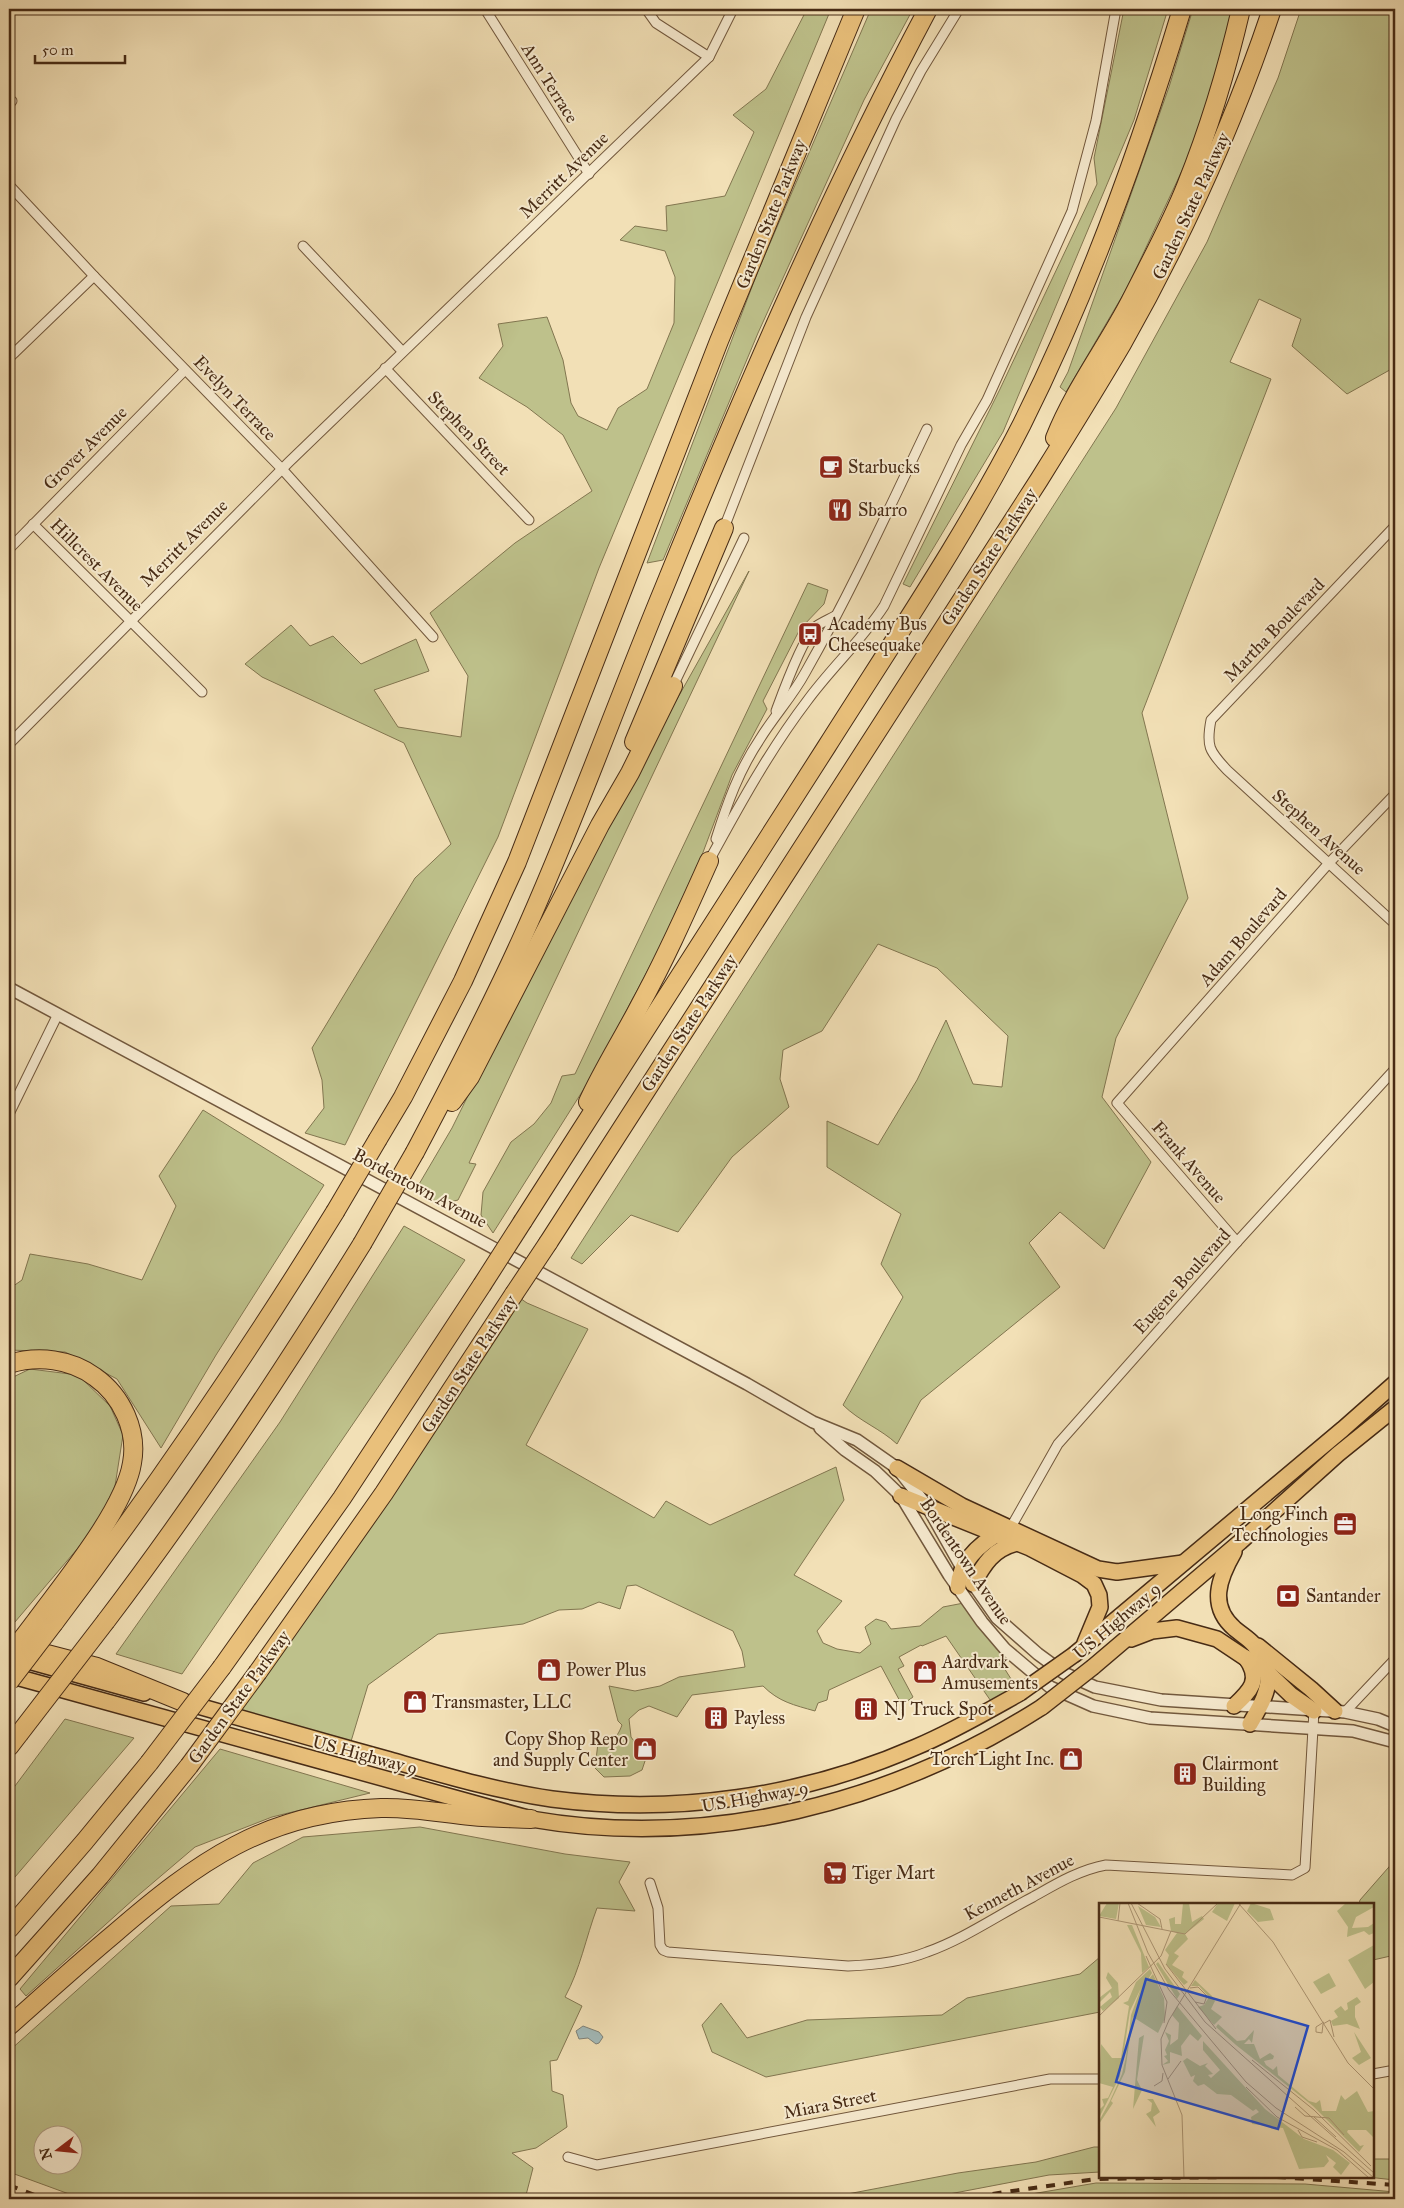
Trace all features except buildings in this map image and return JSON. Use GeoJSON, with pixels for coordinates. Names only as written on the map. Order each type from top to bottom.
{"type":"FeatureCollection","features":[{"type":"Feature","properties":{"kind":"highway","name":"Garden State Parkway"},"geometry":{"type":"LineString","coordinates":[[9,1682],[46,1620],[107,1552],[188,1438],[284,1293],[378,1139],[443,1020],[513,870],[709,366],[856,9]]}},
{"type":"Feature","properties":{"kind":"highway"},"geometry":{"type":"LineString","coordinates":[[14,1741],[106,1621],[246,1425],[362,1244],[414,1152],[486,1014],[539,899],[668,576],[791,286],[862,135],[928,9]]}},
{"type":"Feature","properties":{"kind":"highway","name":"Garden State Parkway"},"geometry":{"type":"LineString","coordinates":[[9,1929],[149,1763],[222,1667],[342,1498],[482,1285],[932,580],[1020,428],[1058,350],[1091,270],[1152,104],[1182,9]]}},
{"type":"Feature","properties":{"kind":"highway"},"geometry":{"type":"LineString","coordinates":[[1038,480],[1064,414],[1127,306],[1164,236],[1186,186],[1225,75],[1241,9]]}},
{"type":"Feature","properties":{"kind":"highway","name":"Garden State Parkway"},"geometry":{"type":"LineString","coordinates":[[9,1978],[106,1870],[189,1766],[258,1672],[384,1493],[548,1243],[1038,480],[1122,344],[1164,266],[1202,186],[1236,107],[1272,9]]}},
{"type":"Feature","properties":{"kind":"highway"},"geometry":{"type":"LineString","coordinates":[[600,825],[724,528]]}},
{"type":"Feature","properties":{"kind":"highway"},"geometry":{"type":"LineString","coordinates":[[414,1152],[470,1077],[600,825],[630,773],[673,686]]}},
{"type":"Feature","properties":{"kind":"highway"},"geometry":{"type":"LineString","coordinates":[[567,1151],[600,1077],[649,988],[680,926],[709,861]]}},
{"type":"Feature","properties":{"kind":"highway"},"geometry":{"type":"LineString","coordinates":[[9,1364],[26,1360],[48,1360],[71,1364],[91,1374],[109,1389],[119,1402],[127,1418],[132,1440],[132,1463],[120,1495],[46,1620],[9,1656]]}},
{"type":"Feature","properties":{"kind":"highway","name":"US Highway 9"},"geometry":{"type":"LineString","coordinates":[[9,1656],[91,1680],[183,1702],[506,1790],[575,1801],[646,1805],[699,1802],[783,1790],[833,1777],[922,1744],[1020,1693],[1079,1651],[1395,1383]]}},
{"type":"Feature","properties":{"kind":"highway","name":"US Highway 9"},"geometry":{"type":"LineString","coordinates":[[9,1675],[531,1819],[586,1827],[658,1828],[724,1824],[801,1810],[859,1794],[945,1761],[1000,1733],[1042,1707],[1093,1667],[1240,1542],[1338,1454],[1395,1408]]}},
{"type":"Feature","properties":{"kind":"highway"},"geometry":{"type":"LineString","coordinates":[[897,1468],[962,1506],[1011,1527],[1098,1569],[1117,1572],[1184,1563]]}},
{"type":"Feature","properties":{"kind":"highway"},"geometry":{"type":"LineString","coordinates":[[901,1496],[1017,1543],[1082,1574],[1094,1584],[1099,1595],[1100,1607],[1079,1651]]}},
{"type":"Feature","properties":{"kind":"highway"},"geometry":{"type":"LineString","coordinates":[[958,1587],[962,1568],[978,1548],[996,1534],[1011,1527]]}},
{"type":"Feature","properties":{"kind":"highway"},"geometry":{"type":"LineString","coordinates":[[1240,1542],[1223,1570],[1217,1591],[1221,1611],[1233,1627],[1340,1711]]}},
{"type":"Feature","properties":{"kind":"highway"},"geometry":{"type":"LineString","coordinates":[[973,1584],[991,1555],[1006,1546],[1017,1543]]}},
{"type":"Feature","properties":{"kind":"highway"},"geometry":{"type":"LineString","coordinates":[[1118,1644],[1152,1631],[1177,1628],[1218,1640],[1268,1673],[1291,1695],[1314,1711]]}},
{"type":"Feature","properties":{"kind":"highway"},"geometry":{"type":"LineString","coordinates":[[9,1644],[97,1667],[183,1702]]}},
{"type":"Feature","properties":{"kind":"highway"},"geometry":{"type":"LineString","coordinates":[[1250,1724],[1268,1684],[1268,1673],[1256,1645]]}},
{"type":"Feature","properties":{"kind":"highway"},"geometry":{"type":"LineString","coordinates":[[1234,1706],[1247,1694],[1253,1684],[1252,1666],[1246,1657]]}},
{"type":"Feature","properties":{"kind":"highway"},"geometry":{"type":"LineString","coordinates":[[9,2026],[173,1884],[210,1858],[271,1829],[314,1817],[381,1808],[404,1808],[470,1816],[531,1819]]}},
{"type":"Feature","properties":{"kind":"street","name":"Ann Terrace"},"geometry":{"type":"LineString","coordinates":[[485,9],[589,174]]}},
{"type":"Feature","properties":{"kind":"street"},"geometry":{"type":"LineString","coordinates":[[646,9],[656,23],[709,57]]}},
{"type":"Feature","properties":{"kind":"street","name":"Merritt Avenue"},"geometry":{"type":"LineString","coordinates":[[9,744],[129,621],[402,351],[589,174],[709,57],[733,9]]}},
{"type":"Feature","properties":{"kind":"street"},"geometry":{"type":"LineString","coordinates":[[724,528],[806,317],[896,119],[918,77],[959,9]]}},
{"type":"Feature","properties":{"kind":"street"},"geometry":{"type":"LineString","coordinates":[[709,861],[774,747],[807,700],[870,626],[884,606],[961,445],[987,400],[1072,211],[1096,121],[1116,9]]}},
{"type":"Feature","properties":{"kind":"street","name":"Evelyn Terrace"},"geometry":{"type":"LineString","coordinates":[[10,189],[282,469],[433,638]]}},
{"type":"Feature","properties":{"kind":"street"},"geometry":{"type":"LineString","coordinates":[[303,246],[402,351]]}},
{"type":"Feature","properties":{"kind":"street"},"geometry":{"type":"LineString","coordinates":[[9,358],[94,276]]}},
{"type":"Feature","properties":{"kind":"street","name":"Stephen Street"},"geometry":{"type":"LineString","coordinates":[[385,368],[530,520]]}},
{"type":"Feature","properties":{"kind":"street","name":"Grover Avenue"},"geometry":{"type":"LineString","coordinates":[[10,545],[185,370]]}},
{"type":"Feature","properties":{"kind":"street"},"geometry":{"type":"LineString","coordinates":[[709,861],[736,781],[752,752],[804,675],[858,573],[927,429]]}},
{"type":"Feature","properties":{"kind":"street","name":"Hillcrest Avenue"},"geometry":{"type":"LineString","coordinates":[[33,524],[202,692]]}},
{"type":"Feature","properties":{"kind":"street","name":"Martha Boulevard"},"geometry":{"type":"LineString","coordinates":[[1222,765],[1211,753],[1207,739],[1211,720],[1395,526]]}},
{"type":"Feature","properties":{"kind":"street"},"geometry":{"type":"LineString","coordinates":[[673,686],[744,538]]}},
{"type":"Feature","properties":{"kind":"street"},"geometry":{"type":"LineString","coordinates":[[772,721],[787,682],[810,634],[818,625],[835,616]]}},
{"type":"Feature","properties":{"kind":"street","name":"Stephen Avenue"},"geometry":{"type":"LineString","coordinates":[[1222,765],[1395,924]]}},
{"type":"Feature","properties":{"kind":"street","name":"Adam Boulevard"},"geometry":{"type":"LineString","coordinates":[[1117,1103],[1330,863],[1395,794]]}},
{"type":"Feature","properties":{"kind":"street","name":"Bordentown Avenue"},"geometry":{"type":"LineString","coordinates":[[9,988],[747,1384],[813,1422],[857,1440],[897,1468],[927,1506],[962,1568],[997,1618],[1038,1654],[1064,1673],[1095,1687],[1160,1700],[1314,1711],[1340,1711],[1378,1719],[1395,1726]]}},
{"type":"Feature","properties":{"kind":"street"},"geometry":{"type":"LineString","coordinates":[[9,1114],[58,1014]]}},
{"type":"Feature","properties":{"kind":"street","name":"Eugene Boulevard"},"geometry":{"type":"LineString","coordinates":[[1011,1527],[1058,1444],[1237,1242],[1395,1069]]}},
{"type":"Feature","properties":{"kind":"street","name":"Frank Avenue"},"geometry":{"type":"LineString","coordinates":[[1117,1103],[1237,1242]]}},
{"type":"Feature","properties":{"kind":"street","name":"Bordentown Avenue"},"geometry":{"type":"LineString","coordinates":[[813,1422],[845,1450],[875,1471],[901,1496],[982,1622],[1005,1649],[1050,1686],[1093,1706],[1150,1718],[1353,1731],[1395,1742]]}},
{"type":"Feature","properties":{"kind":"street"},"geometry":{"type":"LineString","coordinates":[[1340,1711],[1395,1659]]}},
{"type":"Feature","properties":{"kind":"street","name":"Kenneth Avenue"},"geometry":{"type":"LineString","coordinates":[[650,1884],[658,1908],[660,1945],[663,1950],[668,1952],[848,1966],[876,1965],[933,1950],[1073,1876],[1094,1867],[1106,1865],[1292,1875],[1305,1868],[1314,1711]]}},
{"type":"Feature","properties":{"kind":"street"},"geometry":{"type":"LineString","coordinates":[[1374,2074],[1395,2070]]}},
{"type":"Feature","properties":{"kind":"street","name":"Miara Street"},"geometry":{"type":"LineString","coordinates":[[568,2157],[597,2165],[1050,2079],[1099,2079]]}},
{"type":"Feature","properties":{"kind":"green space"},"geometry":{"type":"Polygon","coordinates":[[[807,9],[831,9],[599,568],[498,837],[345,1145],[305,1133],[324,1108],[322,1080],[312,1048],[415,878],[451,844],[404,743],[262,677],[245,664],[291,625],[310,646],[333,636],[361,664],[416,639],[429,671],[374,690],[398,727],[461,737],[468,676],[430,613],[515,543],[592,491],[563,435],[527,407],[479,378],[503,346],[498,324],[547,317],[563,360],[571,403],[578,416],[607,430],[618,408],[647,389],[674,323],[675,277],[665,251],[620,240],[635,226],[667,231],[666,206],[725,196],[754,132],[733,115],[766,89],[807,9]]]}},
{"type":"Feature","properties":{"kind":"green space"},"geometry":{"type":"Polygon","coordinates":[[[871,9],[913,9],[864,100],[758,333],[663,560],[647,563],[758,271],[871,9]]]}},
{"type":"Feature","properties":{"kind":"green space"},"geometry":{"type":"Polygon","coordinates":[[[1124,9],[1168,9],[1134,120],[1003,432],[910,587],[903,584],[1000,389],[1097,184],[1094,158],[1124,9]]]}},
{"type":"Feature","properties":{"kind":"green space"},"geometry":{"type":"Polygon","coordinates":[[[1193,9],[1236,9],[1222,71],[1187,160],[1127,288],[1066,392],[1060,387],[1068,372],[1169,87],[1193,9]]]}},
{"type":"Feature","properties":{"kind":"green space"},"geometry":{"type":"Polygon","coordinates":[[[1301,9],[1395,9],[1395,367],[1347,394],[1292,346],[1301,319],[1259,299],[1230,362],[1271,379],[1142,713],[1188,898],[1116,1038],[1102,1097],[1151,1162],[1104,1249],[1060,1212],[1029,1243],[1060,1287],[921,1400],[897,1444],[843,1405],[903,1297],[881,1264],[901,1214],[827,1167],[827,1121],[878,1145],[917,1080],[946,1020],[973,1084],[1002,1087],[1008,1036],[937,968],[878,944],[822,1031],[783,1050],[780,1079],[789,1107],[732,1157],[678,1232],[631,1215],[582,1264],[571,1258],[1116,408],[1207,242],[1278,78],[1301,9]]]}},
{"type":"Feature","properties":{"kind":"green space"},"geometry":{"type":"Polygon","coordinates":[[[749,571],[469,1163],[476,1164],[458,1200],[442,1204],[415,1191],[452,1128],[572,886],[749,571]]]}},
{"type":"Feature","properties":{"kind":"green space"},"geometry":{"type":"Polygon","coordinates":[[[808,583],[828,590],[824,604],[800,629],[763,701],[767,709],[732,775],[702,855],[661,945],[592,1076],[493,1233],[481,1215],[483,1192],[511,1142],[534,1124],[551,1103],[562,1076],[575,1074],[808,583]]]}},
{"type":"Feature","properties":{"kind":"green space"},"geometry":{"type":"Polygon","coordinates":[[[203,1110],[324,1185],[216,1355],[161,1448],[117,1379],[65,1352],[9,1350],[9,1289],[22,1280],[30,1254],[88,1264],[142,1280],[176,1206],[159,1176],[203,1110]]]}},
{"type":"Feature","properties":{"kind":"green space"},"geometry":{"type":"Polygon","coordinates":[[[404,1226],[465,1260],[182,1674],[116,1654],[280,1422],[404,1226]]]}},
{"type":"Feature","properties":{"kind":"green space"},"geometry":{"type":"Polygon","coordinates":[[[514,1294],[527,1303],[588,1329],[526,1445],[654,1518],[666,1501],[710,1525],[836,1467],[844,1500],[794,1575],[842,1601],[817,1631],[823,1643],[837,1649],[860,1653],[871,1644],[865,1627],[876,1619],[886,1622],[891,1629],[920,1626],[943,1607],[969,1602],[1005,1649],[999,1660],[1020,1693],[995,1707],[946,1636],[921,1645],[899,1657],[904,1666],[898,1669],[913,1697],[902,1705],[881,1666],[829,1690],[827,1700],[818,1703],[815,1711],[781,1699],[763,1686],[692,1695],[677,1717],[649,1706],[639,1710],[629,1719],[631,1737],[646,1758],[642,1770],[630,1776],[604,1777],[595,1768],[598,1743],[616,1736],[622,1725],[618,1721],[609,1686],[635,1691],[660,1686],[679,1677],[745,1667],[742,1651],[733,1631],[636,1585],[627,1586],[620,1609],[599,1602],[582,1609],[559,1610],[523,1624],[438,1634],[368,1685],[349,1748],[226,1714],[514,1294]]]}},
{"type":"Feature","properties":{"kind":"green space"},"geometry":{"type":"Polygon","coordinates":[[[30,1369],[78,1375],[110,1406],[123,1435],[115,1486],[95,1528],[9,1629],[9,1379],[30,1369]]]}},
{"type":"Feature","properties":{"kind":"green space"},"geometry":{"type":"Polygon","coordinates":[[[65,1719],[134,1738],[9,1884],[9,1794],[65,1719]]]}},
{"type":"Feature","properties":{"kind":"green space"},"geometry":{"type":"Polygon","coordinates":[[[220,1749],[370,1793],[272,1817],[195,1847],[26,1996],[20,1989],[220,1749]]]}},
{"type":"Feature","properties":{"kind":"green space"},"geometry":{"type":"Polygon","coordinates":[[[420,1827],[565,1854],[630,1862],[619,1882],[635,1911],[597,1908],[579,1965],[565,1997],[582,2006],[557,2060],[550,2061],[552,2091],[563,2095],[567,2127],[536,2148],[512,2153],[533,2168],[525,2199],[78,2199],[80,2198],[9,2172],[9,2051],[171,1906],[219,1904],[253,1863],[303,1837],[420,1827]]]}},
{"type":"Feature","properties":{"kind":"green space"},"geometry":{"type":"Polygon","coordinates":[[[1395,1860],[1395,1955],[1374,1960],[1374,1903],[1359,1903],[1395,1860]]]}},
{"type":"Feature","properties":{"kind":"green space"},"geometry":{"type":"Polygon","coordinates":[[[1099,1958],[1099,2012],[766,2077],[712,2052],[702,2025],[721,2003],[747,2038],[807,2020],[942,2015],[967,1998],[1080,1974],[1099,1958]]]}},
{"type":"Feature","properties":{"kind":"green space"},"geometry":{"type":"Polygon","coordinates":[[[1099,2147],[1099,2172],[1049,2175],[923,2199],[821,2199],[958,2173],[1036,2162],[1099,2147]]]}},
{"type":"Feature","properties":{"kind":"green space"},"geometry":{"type":"Polygon","coordinates":[[[1374,2159],[1395,2159],[1395,2180],[1374,2178],[1374,2159]]]}},
{"type":"Feature","properties":{"kind":"green space"},"geometry":{"type":"Polygon","coordinates":[[[1096,2183],[1305,2184],[1395,2192],[1395,2199],[1002,2199],[1096,2183]]]}},
{"type":"Feature","properties":{"kind":"water"},"geometry":{"type":"Polygon","coordinates":[[[583,2026],[599,2032],[603,2037],[599,2043],[596,2044],[588,2038],[579,2039],[576,2031],[583,2026]]]}},
{"type":"Feature","properties":{"kind":"railway"},"geometry":{"type":"LineString","coordinates":[[957,2199],[1096,2179],[1161,2178]]}},
{"type":"Feature","properties":{"kind":"railway"},"geometry":{"type":"LineString","coordinates":[[1292,2178],[1395,2185]]}},
{"type":"Feature","properties":{"kind":"railway"},"geometry":{"type":"LineString","coordinates":[[9,2185],[45,2199]]}},
{"type":"Feature","properties":{"kind":"place","name":"Starbucks"},"geometry":{"type":"Point","coordinates":[831,467]}},
{"type":"Feature","properties":{"kind":"place","name":"Sbarro"},"geometry":{"type":"Point","coordinates":[840,510]}},
{"type":"Feature","properties":{"kind":"place","name":"Academy Bus Cheesequake"},"geometry":{"type":"Point","coordinates":[810,634]}},
{"type":"Feature","properties":{"kind":"place","name":"Long Finch Technologies"},"geometry":{"type":"Point","coordinates":[1345,1524]}},
{"type":"Feature","properties":{"kind":"place","name":"Santander"},"geometry":{"type":"Point","coordinates":[1288,1596]}},
{"type":"Feature","properties":{"kind":"place","name":"Power Plus"},"geometry":{"type":"Point","coordinates":[549,1670]}},
{"type":"Feature","properties":{"kind":"place","name":"Aardvark Amusements"},"geometry":{"type":"Point","coordinates":[925,1672]}},
{"type":"Feature","properties":{"kind":"place","name":"Transmaster, LLC"},"geometry":{"type":"Point","coordinates":[415,1702]}},
{"type":"Feature","properties":{"kind":"place","name":"NJ Truck Spot"},"geometry":{"type":"Point","coordinates":[866,1709]}},
{"type":"Feature","properties":{"kind":"place","name":"Payless"},"geometry":{"type":"Point","coordinates":[716,1718]}},
{"type":"Feature","properties":{"kind":"place","name":"Copy Shop Repo and Supply Center"},"geometry":{"type":"Point","coordinates":[645,1749]}},
{"type":"Feature","properties":{"kind":"place","name":"Torch Light Inc."},"geometry":{"type":"Point","coordinates":[1071,1759]}},
{"type":"Feature","properties":{"kind":"place","name":"Clairmont Building"},"geometry":{"type":"Point","coordinates":[1185,1774]}},
{"type":"Feature","properties":{"kind":"place","name":"Tiger Mart"},"geometry":{"type":"Point","coordinates":[835,1873]}}]}
